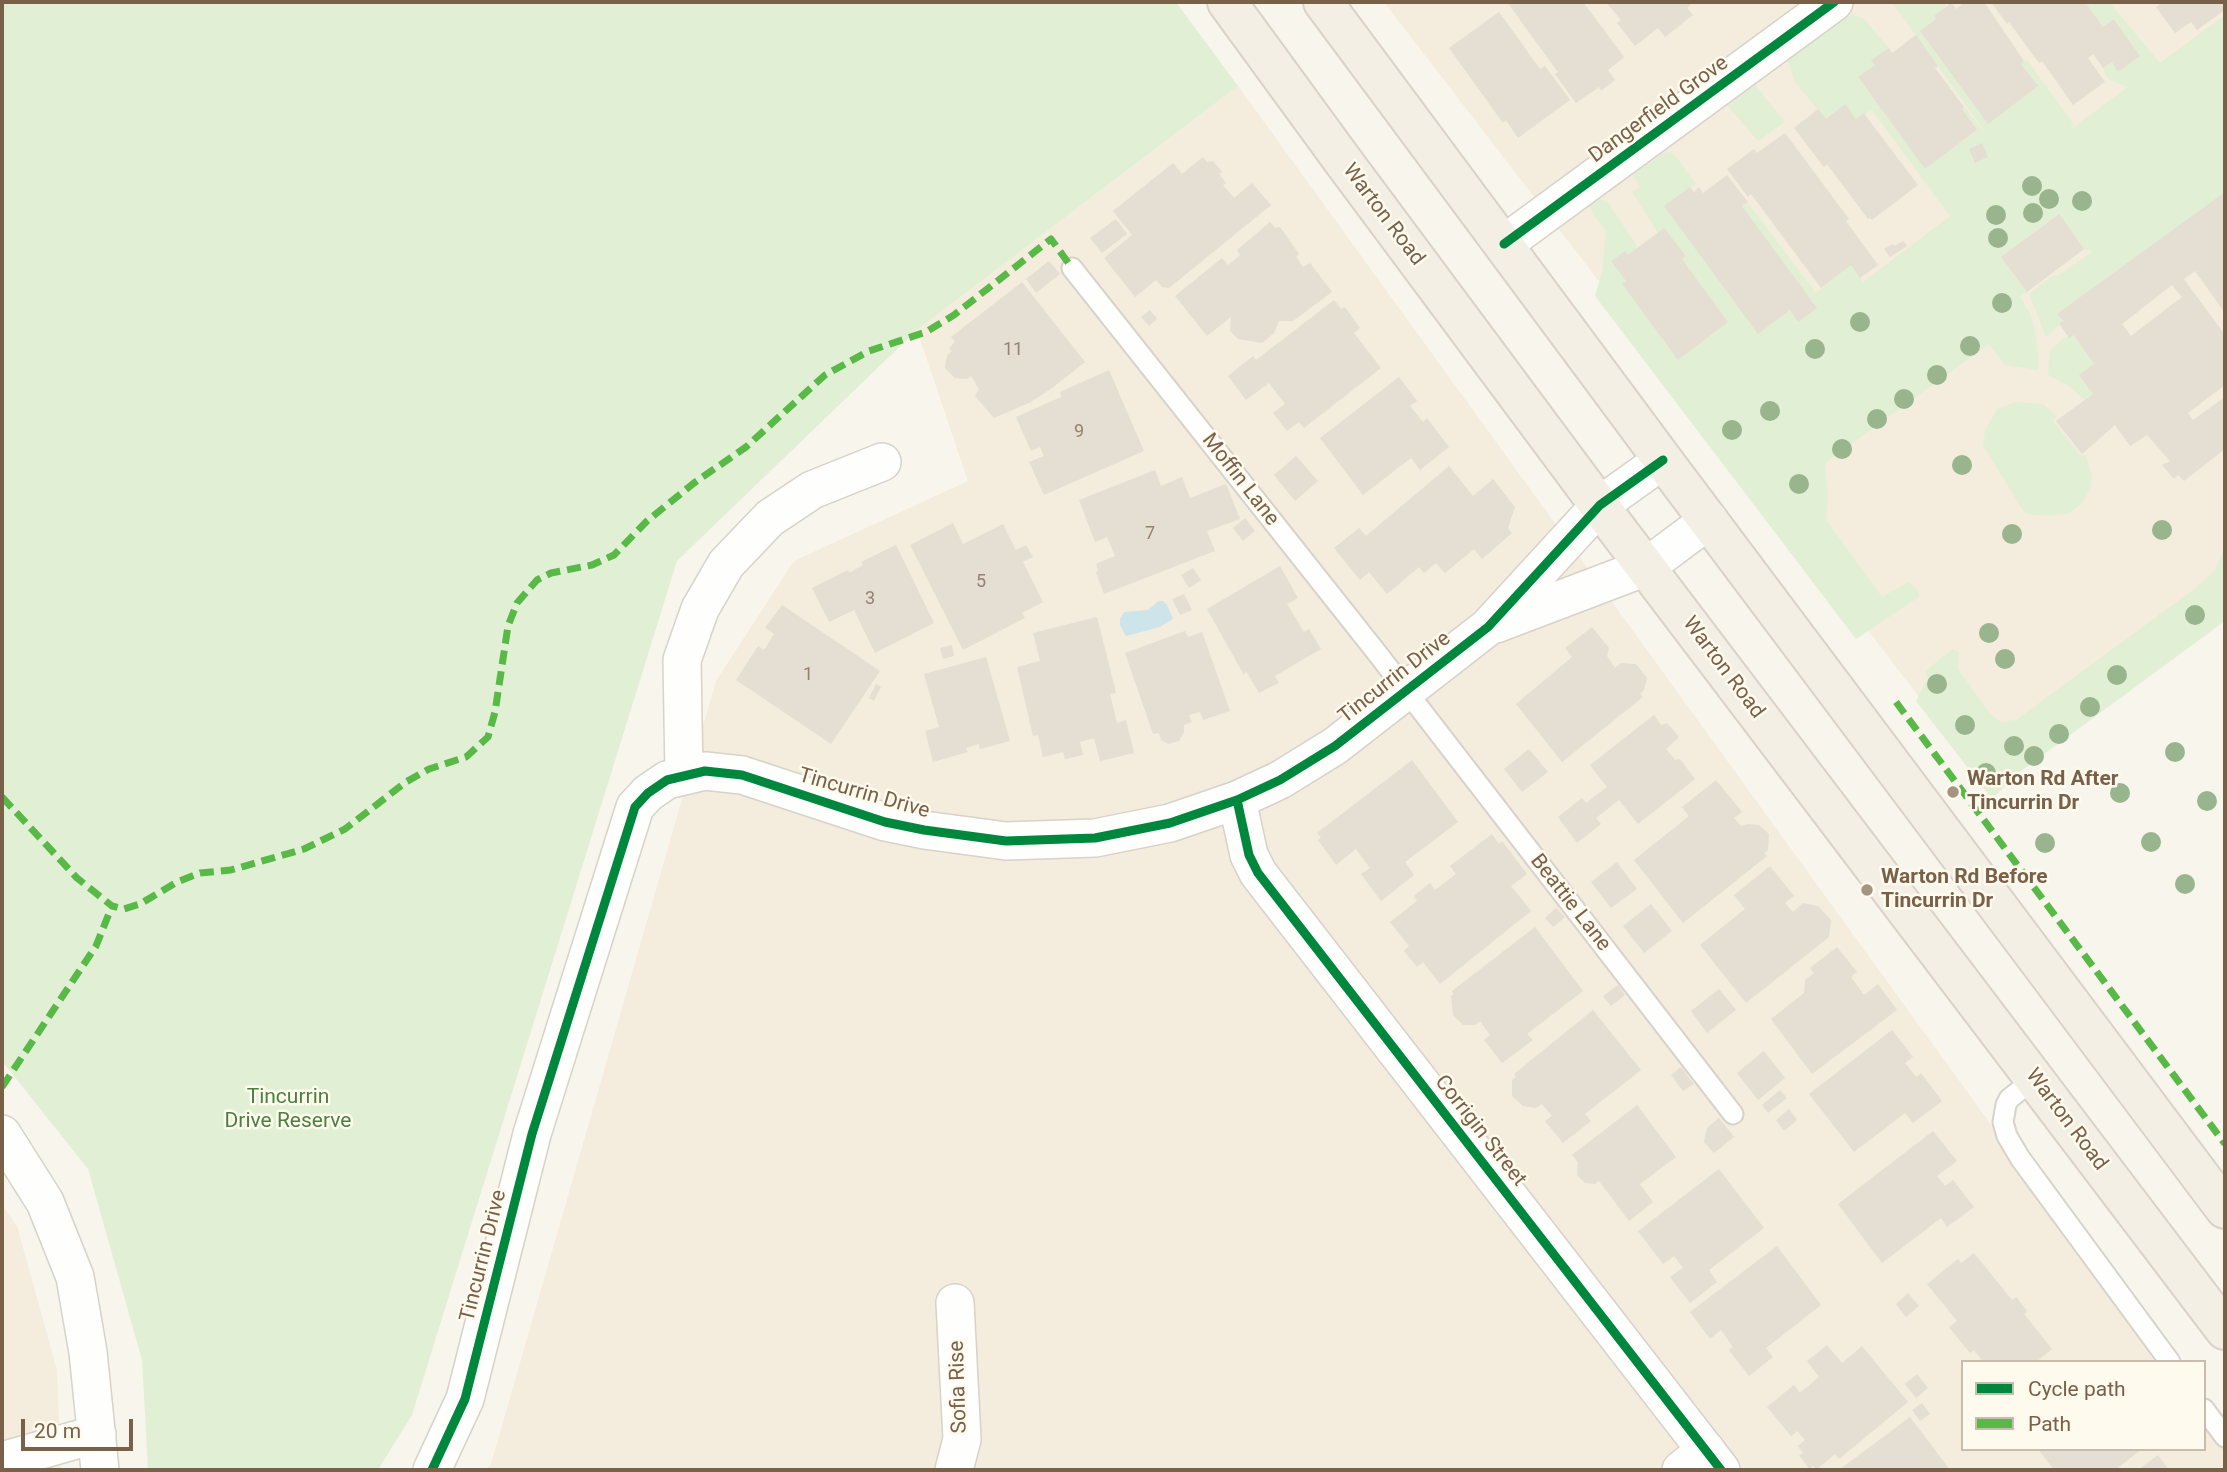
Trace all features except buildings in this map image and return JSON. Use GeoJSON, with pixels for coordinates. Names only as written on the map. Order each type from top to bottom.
{"type":"FeatureCollection","features":[{"type":"Feature","properties":{"kind":"main road","name":"Warton Road"},"geometry":{"type":"LineString","coordinates":[[1227,2],[1646,567],[2225,1330]]}},
{"type":"Feature","properties":{"kind":"main road"},"geometry":{"type":"LineString","coordinates":[[1238,2],[1256,38]]}},
{"type":"Feature","properties":{"kind":"main road"},"geometry":{"type":"LineString","coordinates":[[1323,2],[1662,460],[2225,1209]]}},
{"type":"Feature","properties":{"kind":"street","name":"Dangerfield Grove"},"geometry":{"type":"LineString","coordinates":[[1503,244],[1834,2]]}},
{"type":"Feature","properties":{"kind":"street","name":"Tincurrin Drive"},"geometry":{"type":"LineString","coordinates":[[432,1470],[465,1399],[533,1134],[635,807],[648,793],[667,780],[684,775],[705,771],[742,775],[885,822],[934,832],[1006,841],[1095,838],[1170,823],[1237,800],[1280,780],[1313,760],[1407,691],[1488,627],[1600,505],[1662,460]]}},
{"type":"Feature","properties":{"kind":"street"},"geometry":{"type":"LineString","coordinates":[[684,775],[682,660],[700,609],[726,564],[770,518],[812,490],[882,462]]}},
{"type":"Feature","properties":{"kind":"street","name":"Tincurrin Drive"},"geometry":{"type":"LineString","coordinates":[[1488,627],[1646,567],[1709,520]]}},
{"type":"Feature","properties":{"kind":"street","name":"Corrigin Street"},"geometry":{"type":"LineString","coordinates":[[1237,800],[1249,855],[1258,873],[1703,1464]]}},
{"type":"Feature","properties":{"kind":"street"},"geometry":{"type":"LineString","coordinates":[[2,1134],[45,1202],[75,1277],[88,1352],[100,1470]]}},
{"type":"Feature","properties":{"kind":"street","name":"Sofia Rise"},"geometry":{"type":"LineString","coordinates":[[954,1470],[962,1439],[955,1303]]}},
{"type":"Feature","properties":{"kind":"street"},"geometry":{"type":"LineString","coordinates":[[2,1461],[97,1434]]}},
{"type":"Feature","properties":{"kind":"lane","name":"Moffin Lane"},"geometry":{"type":"LineString","coordinates":[[1072,268],[1407,691]]}},
{"type":"Feature","properties":{"kind":"lane","name":"Beattie Lane"},"geometry":{"type":"LineString","coordinates":[[1407,691],[1733,1114]]}},
{"type":"Feature","properties":{"kind":"lane"},"geometry":{"type":"LineString","coordinates":[[2035,1078],[2009,1099],[2006,1105],[2003,1122],[2007,1136],[2169,1360]]}},
{"type":"Feature","properties":{"kind":"lane"},"geometry":{"type":"LineString","coordinates":[[2206,1412],[2225,1437]]}},
{"type":"Feature","properties":{"kind":"shaded area"},"geometry":{"type":"Polygon","coordinates":[[[1384,2],[2225,2],[2225,613],[1987,785],[1384,2]]]}},
{"type":"Feature","properties":{"kind":"shaded area"},"geometry":{"type":"Polygon","coordinates":[[[1238,86],[2162,1360],[1961,1360],[1961,1451],[2206,1451],[2206,1421],[2225,1447],[2225,1470],[485,1470],[491,1464],[716,681],[794,561],[968,481],[917,330],[1238,86]]]}},
{"type":"Feature","properties":{"kind":"shaded area"},"geometry":{"type":"Polygon","coordinates":[[[2,1205],[17,1226],[57,1370],[61,1470],[2,1470],[2,1205]]]}},
{"type":"Feature","properties":{"kind":"green space","name":"Tincurrin Drive Reserve"},"geometry":{"type":"Polygon","coordinates":[[[2,2],[1176,2],[1238,86],[917,330],[677,561],[412,1415],[378,1470],[148,1470],[142,1360],[88,1169],[2,1061],[2,2]]]}},
{"type":"Feature","properties":{"kind":"green space"},"geometry":{"type":"Polygon","coordinates":[[[1892,2],[1946,2],[1945,7],[1934,16],[1936,19],[1925,38],[1987,123],[2037,87],[2021,64],[2027,60],[2074,125],[2068,131],[2128,87],[2108,79],[2103,68],[2112,62],[2119,71],[2140,56],[2115,19],[2103,27],[2085,2],[2109,2],[2160,63],[2225,15],[2225,192],[2058,314],[2064,321],[2046,337],[2029,294],[2052,276],[2059,275],[2093,251],[2084,249],[2058,214],[2001,257],[2027,292],[2020,296],[2031,316],[2035,331],[2038,370],[2005,365],[1989,344],[1825,463],[1828,500],[1826,520],[1882,597],[1909,582],[1918,590],[1919,597],[1856,639],[1595,296],[1602,272],[1606,230],[1590,206],[1601,199],[1607,201],[1638,248],[1628,255],[1625,251],[1611,261],[1626,281],[1622,285],[1678,359],[1728,322],[1682,259],[1685,256],[1664,228],[1658,233],[1632,192],[1640,187],[1632,174],[1666,152],[1674,154],[1696,184],[1665,206],[1758,334],[1790,310],[1798,322],[1817,308],[1742,206],[1748,203],[1816,293],[1851,265],[1863,282],[1950,216],[1872,110],[1856,119],[1845,104],[1826,119],[1795,82],[1787,59],[1853,14],[1864,19],[1889,48],[1872,60],[1875,65],[1858,78],[1925,169],[1977,131],[1962,109],[1964,107],[1988,136],[1892,2]]]}},
{"type":"Feature","properties":{"kind":"green space"},"geometry":{"type":"Polygon","coordinates":[[[1755,85],[1785,122],[1758,141],[1727,105],[1755,85]]]}},
{"type":"Feature","properties":{"kind":"green space"},"geometry":{"type":"Polygon","coordinates":[[[2074,335],[2094,364],[2079,376],[2093,394],[2085,400],[2069,386],[2048,375],[2050,350],[2064,338],[2074,335]]]}},
{"type":"Feature","properties":{"kind":"green space"},"geometry":{"type":"Polygon","coordinates":[[[2016,402],[2043,404],[2057,416],[2053,421],[2081,456],[2086,455],[2092,476],[2090,488],[2083,502],[2069,513],[2050,516],[2024,512],[1983,445],[1985,430],[1997,409],[2016,402]]]}},
{"type":"Feature","properties":{"kind":"green space"},"geometry":{"type":"Polygon","coordinates":[[[2225,547],[2225,621],[2017,774],[1992,799],[1916,701],[1928,678],[1925,671],[1953,649],[1959,652],[1958,669],[1990,714],[2001,722],[2016,720],[2197,587],[2215,570],[2225,547]]]}},
{"type":"Feature","properties":{"kind":"water"},"geometry":{"type":"Polygon","coordinates":[[[1159,601],[1167,605],[1173,619],[1160,627],[1126,636],[1120,625],[1124,612],[1148,610],[1159,601]]]}},
{"type":"Feature","properties":{"kind":"marked path"},"geometry":{"type":"LineString","coordinates":[[2,797],[77,878],[112,906],[124,909],[140,904],[177,882],[200,873],[231,870],[304,849],[345,829],[406,782],[429,769],[466,757],[488,737],[495,712],[508,626],[517,603],[537,580],[551,573],[592,565],[614,555],[647,521],[694,483],[746,447],[825,375],[869,351],[926,332],[954,315],[1051,239],[1072,268]]}},
{"type":"Feature","properties":{"kind":"marked path"},"geometry":{"type":"LineString","coordinates":[[1896,702],[2225,1144]]}},
{"type":"Feature","properties":{"kind":"marked path"},"geometry":{"type":"LineString","coordinates":[[2,1087],[96,946],[112,906]]}},
{"type":"Feature","properties":{"kind":"cycle path"},"geometry":{"type":"LineString","coordinates":[[1504,244],[1834,2]]}},
{"type":"Feature","properties":{"kind":"cycle path"},"geometry":{"type":"LineString","coordinates":[[432,1470],[465,1399],[532,1134],[635,807],[648,793],[667,780],[705,771],[742,775],[885,822],[1006,841],[1095,838],[1170,823],[1237,800],[1280,780],[1335,746],[1488,627],[1600,505],[1663,460]]}},
{"type":"Feature","properties":{"kind":"cycle path"},"geometry":{"type":"LineString","coordinates":[[1237,800],[1249,855],[1258,873],[1721,1470]]}},
{"type":"Feature","properties":{"kind":"place","name":"Warton Rd After Tincurrin Dr"},"geometry":{"type":"Point","coordinates":[1953,792]}},
{"type":"Feature","properties":{"kind":"place","name":"Warton Rd Before Tincurrin Dr"},"geometry":{"type":"Point","coordinates":[1867,890]}}]}
